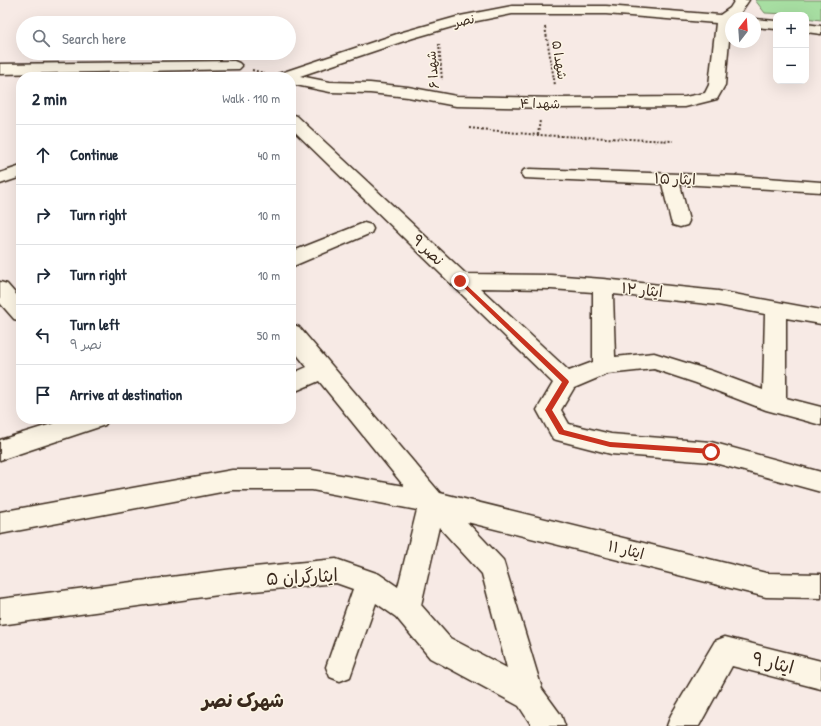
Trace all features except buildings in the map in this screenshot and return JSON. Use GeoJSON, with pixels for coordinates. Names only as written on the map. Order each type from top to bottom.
{"type":"FeatureCollection","features":[{"type":"Feature","properties":{"kind":"street"},"geometry":{"type":"LineString","coordinates":[[734,12],[742,0]]}},
{"type":"Feature","properties":{"kind":"street","name":"نصر"},"geometry":{"type":"LineString","coordinates":[[296,73],[408,34],[460,20],[512,10],[606,10],[725,20]]}},
{"type":"Feature","properties":{"kind":"street"},"geometry":{"type":"LineString","coordinates":[[761,24],[773,25]]}},
{"type":"Feature","properties":{"kind":"street"},"geometry":{"type":"LineString","coordinates":[[809,28],[821,30]]}},
{"type":"Feature","properties":{"kind":"street","name":"شهدا ۴"},"geometry":{"type":"LineString","coordinates":[[296,80],[330,87],[370,88],[456,101],[558,103],[685,102],[711,96],[717,85],[725,38]]}},
{"type":"Feature","properties":{"kind":"street"},"geometry":{"type":"LineString","coordinates":[[0,69],[234,66]]}},
{"type":"Feature","properties":{"kind":"street","name":"نصر ۹"},"geometry":{"type":"LineString","coordinates":[[296,124],[566,382]]}},
{"type":"Feature","properties":{"kind":"street"},"geometry":{"type":"LineString","coordinates":[[0,179],[16,174]]}},
{"type":"Feature","properties":{"kind":"street","name":"ایثار ۱۵"},"geometry":{"type":"LineString","coordinates":[[530,174],[739,181],[820,193]]}},
{"type":"Feature","properties":{"kind":"street"},"geometry":{"type":"LineString","coordinates":[[669,178],[680,221]]}},
{"type":"Feature","properties":{"kind":"street"},"geometry":{"type":"LineString","coordinates":[[296,258],[364,229]]}},
{"type":"Feature","properties":{"kind":"street","name":"ایثار ۱۲"},"geometry":{"type":"LineString","coordinates":[[460,281],[551,282],[603,286],[718,298],[776,310],[821,317]]}},
{"type":"Feature","properties":{"kind":"street"},"geometry":{"type":"LineString","coordinates":[[603,286],[604,366]]}},
{"type":"Feature","properties":{"kind":"street"},"geometry":{"type":"LineString","coordinates":[[0,289],[16,308]]}},
{"type":"Feature","properties":{"kind":"street"},"geometry":{"type":"LineString","coordinates":[[774,404],[776,310]]}},
{"type":"Feature","properties":{"kind":"street"},"geometry":{"type":"LineString","coordinates":[[296,338],[432,502],[494,568],[528,696]]}},
{"type":"Feature","properties":{"kind":"street"},"geometry":{"type":"LineString","coordinates":[[821,416],[774,404],[704,377],[654,361],[604,366],[566,382],[549,410],[561,432],[610,444],[711,452],[821,482]]}},
{"type":"Feature","properties":{"kind":"street"},"geometry":{"type":"LineString","coordinates":[[296,382],[321,370]]}},
{"type":"Feature","properties":{"kind":"street"},"geometry":{"type":"LineString","coordinates":[[0,450],[81,424]]}},
{"type":"Feature","properties":{"kind":"street","name":"ایثار ۱۱"},"geometry":{"type":"LineString","coordinates":[[0,523],[232,480],[312,480],[432,502],[766,585],[821,586]]}},
{"type":"Feature","properties":{"kind":"street"},"geometry":{"type":"LineString","coordinates":[[406,608],[432,502]]}},
{"type":"Feature","properties":{"kind":"street","name":"ایثارگران ۵"},"geometry":{"type":"LineString","coordinates":[[0,612],[233,581],[336,571],[369,583],[406,608],[440,648],[528,696],[550,726]]}},
{"type":"Feature","properties":{"kind":"street"},"geometry":{"type":"LineString","coordinates":[[340,667],[369,583]]}},
{"type":"Feature","properties":{"kind":"street","name":"ایثار ۹"},"geometry":{"type":"LineString","coordinates":[[682,726],[725,651],[821,675]]}},
{"type":"Feature","properties":{"kind":"path","name":"شهدا ۵"},"geometry":{"type":"LineString","coordinates":[[544,21],[558,103]]}},
{"type":"Feature","properties":{"kind":"path","name":"شهدا ۶"},"geometry":{"type":"LineString","coordinates":[[438,40],[443,99]]}},
{"type":"Feature","properties":{"kind":"path"},"geometry":{"type":"LineString","coordinates":[[234,66],[261,72]]}},
{"type":"Feature","properties":{"kind":"path"},"geometry":{"type":"LineString","coordinates":[[468,128],[538,135],[673,141]]}},
{"type":"Feature","properties":{"kind":"green space"},"geometry":{"type":"Polygon","coordinates":[[[755,0],[821,0],[821,20],[809,18],[809,12],[765,13],[755,0]]]}},
{"type":"Feature","properties":{"kind":"district","name":"شهرک نصر"},"geometry":{"type":"Point","coordinates":[243,700]}},
{"type":"Feature","properties":{"kind":"route"},"geometry":{"type":"LineString","coordinates":[[460,281],[566,382],[549,410],[561,432],[610,444],[711,452]]}}]}
